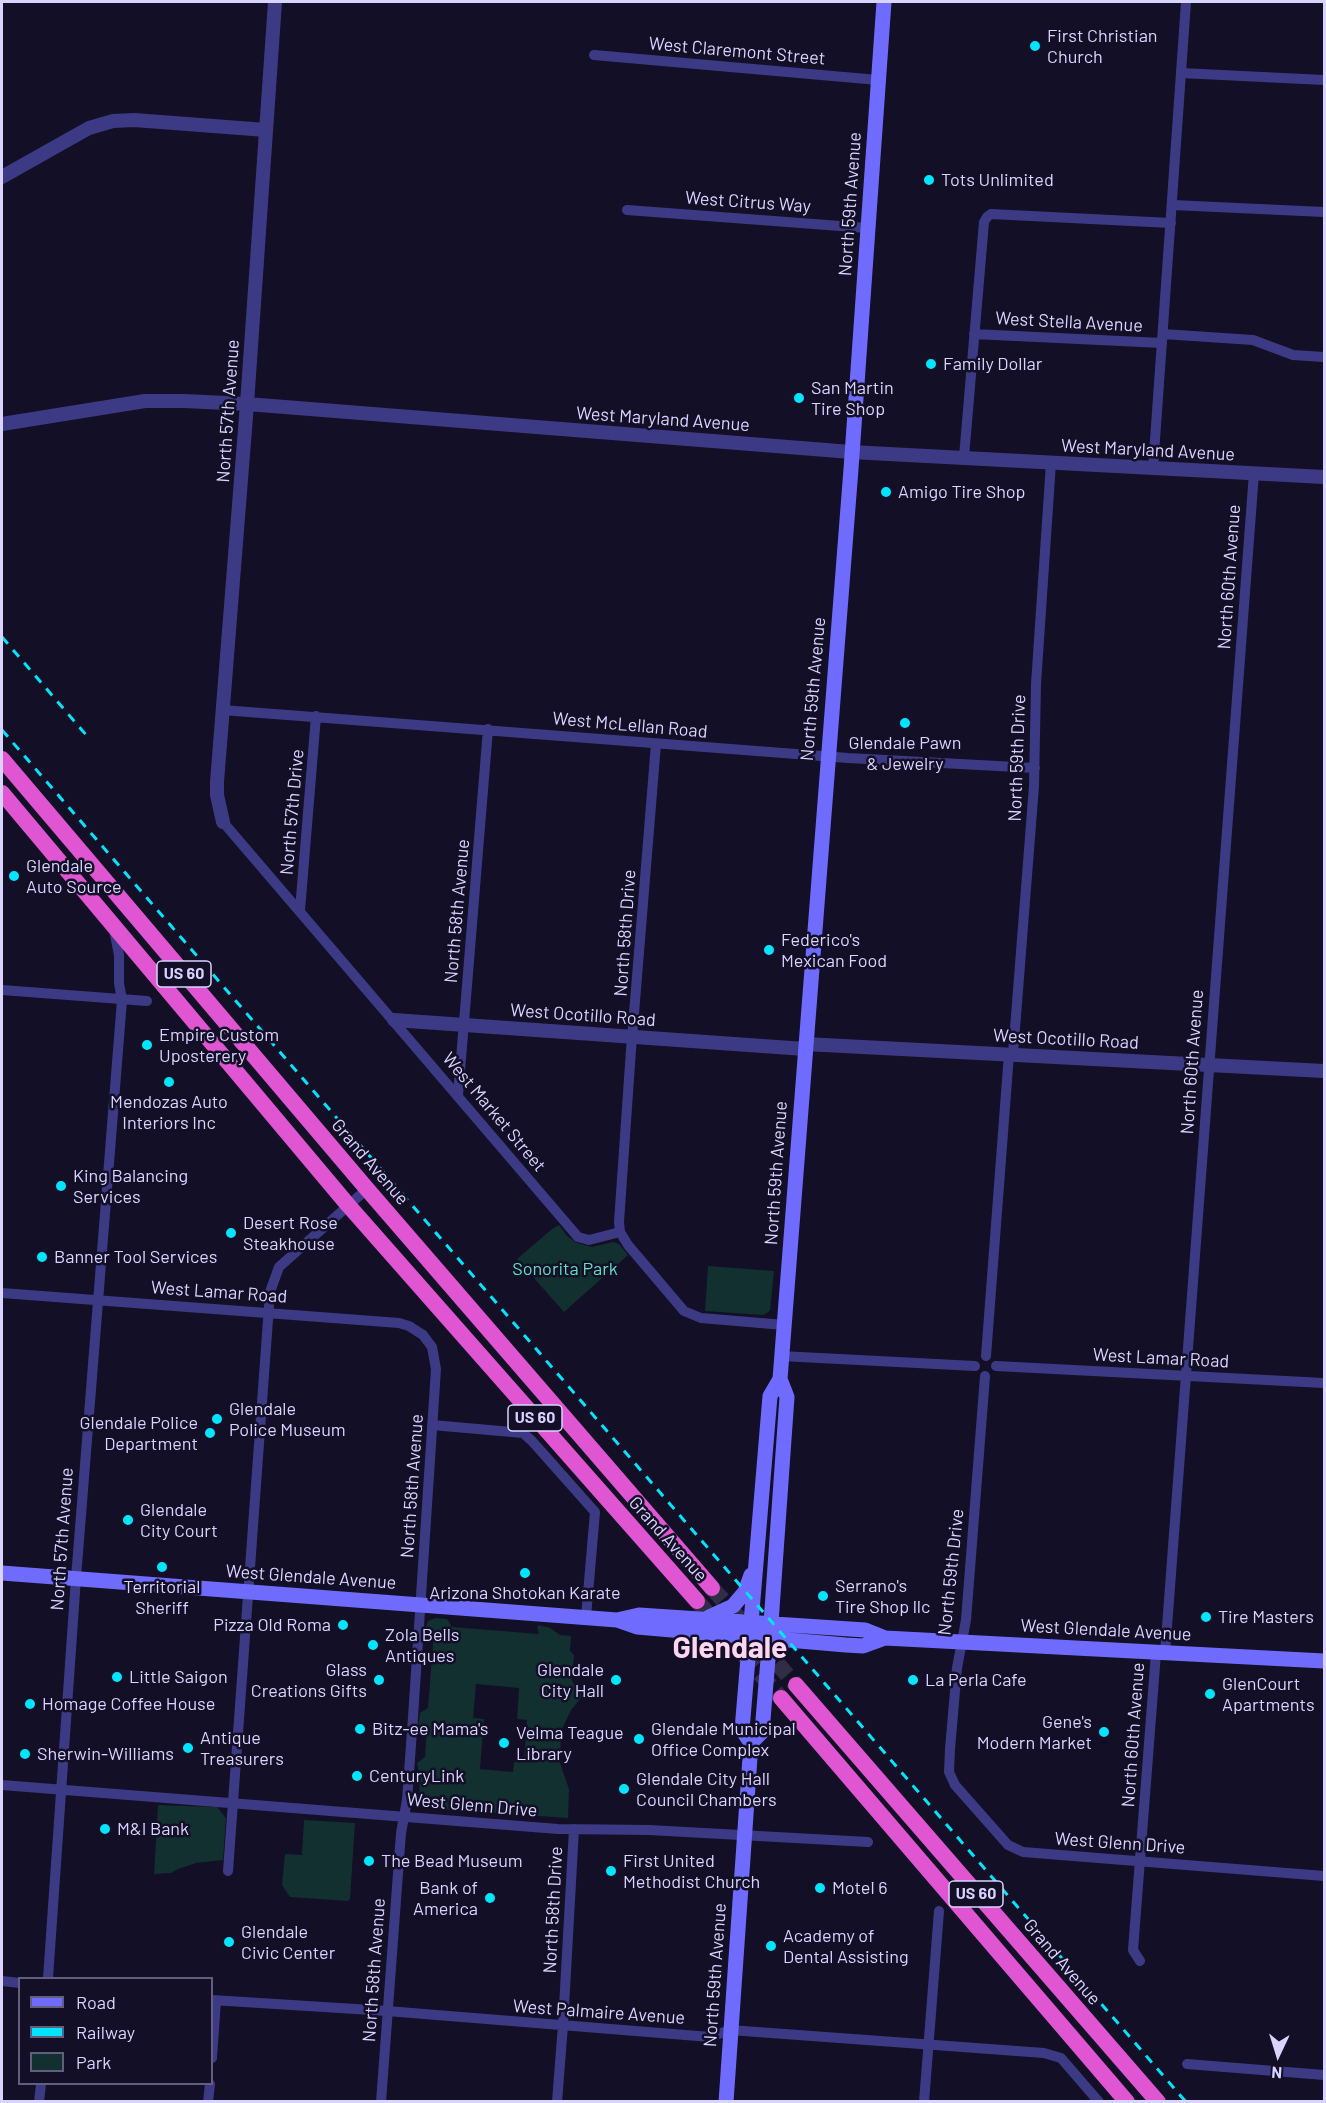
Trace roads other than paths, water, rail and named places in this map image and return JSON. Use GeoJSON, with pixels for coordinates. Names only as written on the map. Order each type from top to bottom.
{"type":"FeatureCollection","features":[{"type":"Feature","properties":{"kind":"highway","name":"Grand Avenue"},"geometry":{"type":"LineString","coordinates":[[2,759],[367,1189],[712,1588]]}},
{"type":"Feature","properties":{"kind":"highway","name":"Grand Avenue"},"geometry":{"type":"LineString","coordinates":[[2,793],[348,1205],[697,1601]]}},
{"type":"Feature","properties":{"kind":"highway","name":"Grand Avenue"},"geometry":{"type":"LineString","coordinates":[[796,1685],[1158,2102]]}},
{"type":"Feature","properties":{"kind":"highway","name":"US 60"},"geometry":{"type":"LineString","coordinates":[[781,1698],[1127,2102]]}},
{"type":"Feature","properties":{"kind":"main road","name":"North 59th Avenue"},"geometry":{"type":"LineString","coordinates":[[751,1743],[762,1732],[771,1623],[787,1397],[780,1379],[781,1356],[884,2]]}},
{"type":"Feature","properties":{"kind":"main road","name":"North 59th Avenue"},"geometry":{"type":"LineString","coordinates":[[726,2102],[751,1743],[742,1730],[770,1395],[780,1379]]}},
{"type":"Feature","properties":{"kind":"main road"},"geometry":{"type":"LineString","coordinates":[[702,1619],[723,1612],[739,1600],[749,1584],[758,1543]]}},
{"type":"Feature","properties":{"kind":"main road","name":"West Glendale Avenue"},"geometry":{"type":"LineString","coordinates":[[2,1573],[586,1617],[617,1620],[637,1627],[751,1629],[771,1623],[865,1630],[885,1638],[1324,1661]]}},
{"type":"Feature","properties":{"kind":"main road","name":"West Glendale Avenue"},"geometry":{"type":"LineString","coordinates":[[617,1620],[639,1615],[702,1619],[751,1629],[769,1639],[863,1646],[885,1638]]}},
{"type":"Feature","properties":{"kind":"street","name":"North 57th Avenue"},"geometry":{"type":"LineString","coordinates":[[223,822],[217,795],[222,710],[247,404],[275,2]]}},
{"type":"Feature","properties":{"kind":"street"},"geometry":{"type":"LineString","coordinates":[[1153,468],[1186,2]]}},
{"type":"Feature","properties":{"kind":"street","name":"West Claremont Street"},"geometry":{"type":"LineString","coordinates":[[594,55],[878,80]]}},
{"type":"Feature","properties":{"kind":"street"},"geometry":{"type":"LineString","coordinates":[[1181,73],[1324,80]]}},
{"type":"Feature","properties":{"kind":"street"},"geometry":{"type":"LineString","coordinates":[[2,177],[89,128],[113,121],[134,120],[266,130]]}},
{"type":"Feature","properties":{"kind":"street"},"geometry":{"type":"LineString","coordinates":[[1173,205],[1324,212]]}},
{"type":"Feature","properties":{"kind":"street","name":"West Citrus Way"},"geometry":{"type":"LineString","coordinates":[[627,210],[867,228]]}},
{"type":"Feature","properties":{"kind":"street"},"geometry":{"type":"LineString","coordinates":[[964,457],[984,222],[987,217],[992,214],[1171,223]]}},
{"type":"Feature","properties":{"kind":"street","name":"West Stella Avenue"},"geometry":{"type":"LineString","coordinates":[[975,334],[1252,340],[1293,355],[1324,357]]}},
{"type":"Feature","properties":{"kind":"street","name":"West Maryland Avenue"},"geometry":{"type":"LineString","coordinates":[[2,424],[145,401],[247,404],[851,452],[1324,477]]}},
{"type":"Feature","properties":{"kind":"street","name":"North 59th Drive"},"geometry":{"type":"LineString","coordinates":[[986,1356],[1035,768],[1036,684],[1052,463]]}},
{"type":"Feature","properties":{"kind":"street","name":"North 60th Avenue"},"geometry":{"type":"LineString","coordinates":[[1140,1962],[1133,1950],[1186,1375],[1254,473]]}},
{"type":"Feature","properties":{"kind":"street","name":"West McLellan Road"},"geometry":{"type":"LineString","coordinates":[[222,710],[828,757],[1035,768]]}},
{"type":"Feature","properties":{"kind":"street","name":"North 57th Drive"},"geometry":{"type":"LineString","coordinates":[[300,910],[316,716]]}},
{"type":"Feature","properties":{"kind":"street","name":"North 58th Avenue"},"geometry":{"type":"LineString","coordinates":[[458,1095],[488,729]]}},
{"type":"Feature","properties":{"kind":"street","name":"North 58th Drive"},"geometry":{"type":"LineString","coordinates":[[620,1232],[657,744]]}},
{"type":"Feature","properties":{"kind":"street","name":"West Market Street"},"geometry":{"type":"LineString","coordinates":[[223,822],[578,1237],[589,1240],[620,1232]]}},
{"type":"Feature","properties":{"kind":"street","name":"North 57th Avenue"},"geometry":{"type":"LineString","coordinates":[[48,1977],[76,1578],[122,1000],[119,983],[119,955],[112,923]]}},
{"type":"Feature","properties":{"kind":"street"},"geometry":{"type":"LineString","coordinates":[[2,990],[147,1002]]}},
{"type":"Feature","properties":{"kind":"street","name":"West Ocotillo Road"},"geometry":{"type":"LineString","coordinates":[[394,1020],[633,1037],[1324,1071]]}},
{"type":"Feature","properties":{"kind":"street"},"geometry":{"type":"LineString","coordinates":[[228,1871],[268,1313],[272,1284],[279,1267],[367,1189]]}},
{"type":"Feature","properties":{"kind":"street"},"geometry":{"type":"LineString","coordinates":[[620,1232],[628,1245],[684,1311],[700,1318],[784,1325]]}},
{"type":"Feature","properties":{"kind":"street","name":"West Lamar Road"},"geometry":{"type":"LineString","coordinates":[[2,1293],[399,1323],[416,1330],[428,1341]]}},
{"type":"Feature","properties":{"kind":"street","name":"North 58th Avenue"},"geometry":{"type":"LineString","coordinates":[[381,2102],[401,1833],[409,1779],[436,1369],[434,1354],[428,1341]]}},
{"type":"Feature","properties":{"kind":"street"},"geometry":{"type":"LineString","coordinates":[[781,1356],[975,1366]]}},
{"type":"Feature","properties":{"kind":"street"},"geometry":{"type":"LineString","coordinates":[[986,1356],[994,1360],[996,1366],[992,1374],[985,1376],[979,1374],[975,1366],[977,1359],[986,1356]]}},
{"type":"Feature","properties":{"kind":"street","name":"West Lamar Road"},"geometry":{"type":"LineString","coordinates":[[996,1366],[1324,1383]]}},
{"type":"Feature","properties":{"kind":"street","name":"North 59th Drive"},"geometry":{"type":"LineString","coordinates":[[949,1772],[957,1668],[966,1620],[985,1376]]}},
{"type":"Feature","properties":{"kind":"street"},"geometry":{"type":"LineString","coordinates":[[432,1425],[523,1433],[595,1512],[586,1617]]}},
{"type":"Feature","properties":{"kind":"street","name":"West Glenn Drive"},"geometry":{"type":"LineString","coordinates":[[949,1772],[955,1785],[1008,1845],[1023,1852],[1324,1876]]}},
{"type":"Feature","properties":{"kind":"street","name":"West Glenn Drive"},"geometry":{"type":"LineString","coordinates":[[2,1785],[574,1829],[868,1842]]}},
{"type":"Feature","properties":{"kind":"street","name":"North 58th Drive"},"geometry":{"type":"LineString","coordinates":[[556,2102],[563,2025],[574,1829]]}},
{"type":"Feature","properties":{"kind":"street"},"geometry":{"type":"LineString","coordinates":[[924,2102],[939,1911]]}},
{"type":"Feature","properties":{"kind":"street"},"geometry":{"type":"LineString","coordinates":[[2,1981],[18,1983]]}},
{"type":"Feature","properties":{"kind":"street"},"geometry":{"type":"LineString","coordinates":[[213,2029],[214,2000]]}},
{"type":"Feature","properties":{"kind":"street","name":"West Palmaire Avenue"},"geometry":{"type":"LineString","coordinates":[[214,2000],[387,2011],[710,2037],[730,2030],[1054,2055],[1066,2063],[1100,2102]]}},
{"type":"Feature","properties":{"kind":"street"},"geometry":{"type":"LineString","coordinates":[[1187,2064],[1324,2075]]}},
{"type":"Feature","properties":{"kind":"street"},"geometry":{"type":"LineString","coordinates":[[39,2102],[40,2085]]}},
{"type":"Feature","properties":{"kind":"street"},"geometry":{"type":"LineString","coordinates":[[208,2102],[210,2085]]}},
{"type":"Feature","properties":{"kind":"tunnel"},"geometry":{"type":"LineString","coordinates":[[712,1588],[739,1618]]}},
{"type":"Feature","properties":{"kind":"tunnel"},"geometry":{"type":"LineString","coordinates":[[697,1601],[781,1698]]}},
{"type":"Feature","properties":{"kind":"tunnel"},"geometry":{"type":"LineString","coordinates":[[761,1645],[796,1685]]}},
{"type":"Feature","properties":{"kind":"railway"},"geometry":{"type":"LineString","coordinates":[[2,637],[87,736]]}},
{"type":"Feature","properties":{"kind":"railway"},"geometry":{"type":"LineString","coordinates":[[2,730],[1186,2102]]}},
{"type":"Feature","properties":{"kind":"place","name":"First Christian Church"},"geometry":{"type":"Point","coordinates":[1035,46]}},
{"type":"Feature","properties":{"kind":"place","name":"Tots Unlimited"},"geometry":{"type":"Point","coordinates":[929,180]}},
{"type":"Feature","properties":{"kind":"place","name":"Family Dollar"},"geometry":{"type":"Point","coordinates":[931,364]}},
{"type":"Feature","properties":{"kind":"place","name":"San Martin Tire Shop"},"geometry":{"type":"Point","coordinates":[799,398]}},
{"type":"Feature","properties":{"kind":"place","name":"Amigo Tire Shop"},"geometry":{"type":"Point","coordinates":[886,492]}},
{"type":"Feature","properties":{"kind":"place","name":"Glendale Pawn & Jewelry"},"geometry":{"type":"Point","coordinates":[905,723]}},
{"type":"Feature","properties":{"kind":"place","name":"Glendale Auto Source"},"geometry":{"type":"Point","coordinates":[14,876]}},
{"type":"Feature","properties":{"kind":"place","name":"Federico's Mexican Food"},"geometry":{"type":"Point","coordinates":[769,950]}},
{"type":"Feature","properties":{"kind":"place","name":"Empire Custom Uposterery"},"geometry":{"type":"Point","coordinates":[147,1045]}},
{"type":"Feature","properties":{"kind":"place","name":"Mendozas Auto Interiors Inc"},"geometry":{"type":"Point","coordinates":[169,1082]}},
{"type":"Feature","properties":{"kind":"place","name":"King Balancing Services"},"geometry":{"type":"Point","coordinates":[61,1186]}},
{"type":"Feature","properties":{"kind":"place","name":"Desert Rose Steakhouse"},"geometry":{"type":"Point","coordinates":[231,1233]}},
{"type":"Feature","properties":{"kind":"place","name":"Banner Tool Services"},"geometry":{"type":"Point","coordinates":[42,1257]}},
{"type":"Feature","properties":{"kind":"place","name":"Glendale Police Museum"},"geometry":{"type":"Point","coordinates":[217,1419]}},
{"type":"Feature","properties":{"kind":"place","name":"Glendale Police Department"},"geometry":{"type":"Point","coordinates":[210,1433]}},
{"type":"Feature","properties":{"kind":"place","name":"Glendale City Court"},"geometry":{"type":"Point","coordinates":[128,1520]}},
{"type":"Feature","properties":{"kind":"place","name":"Territorial Sheriff"},"geometry":{"type":"Point","coordinates":[162,1567]}},
{"type":"Feature","properties":{"kind":"place","name":"Arizona Shotokan Karate"},"geometry":{"type":"Point","coordinates":[525,1573]}},
{"type":"Feature","properties":{"kind":"place","name":"Serrano's Tire Shop llc"},"geometry":{"type":"Point","coordinates":[823,1596]}},
{"type":"Feature","properties":{"kind":"place","name":"Tire Masters"},"geometry":{"type":"Point","coordinates":[1206,1617]}},
{"type":"Feature","properties":{"kind":"place","name":"Pizza Old Roma"},"geometry":{"type":"Point","coordinates":[343,1625]}},
{"type":"Feature","properties":{"kind":"place","name":"Zola Bells Antiques"},"geometry":{"type":"Point","coordinates":[373,1645]}},
{"type":"Feature","properties":{"kind":"place","name":"Little Saigon"},"geometry":{"type":"Point","coordinates":[117,1677]}},
{"type":"Feature","properties":{"kind":"place","name":"Glass Creations Gifts"},"geometry":{"type":"Point","coordinates":[379,1680]}},
{"type":"Feature","properties":{"kind":"place","name":"Glendale City Hall"},"geometry":{"type":"Point","coordinates":[616,1680]}},
{"type":"Feature","properties":{"kind":"place","name":"La Perla Cafe"},"geometry":{"type":"Point","coordinates":[913,1680]}},
{"type":"Feature","properties":{"kind":"place","name":"GlenCourt Apartments"},"geometry":{"type":"Point","coordinates":[1210,1694]}},
{"type":"Feature","properties":{"kind":"place","name":"Homage Coffee House"},"geometry":{"type":"Point","coordinates":[30,1704]}},
{"type":"Feature","properties":{"kind":"place","name":"Bitz-ee Mama's"},"geometry":{"type":"Point","coordinates":[360,1729]}},
{"type":"Feature","properties":{"kind":"place","name":"Gene's Modern Market"},"geometry":{"type":"Point","coordinates":[1104,1732]}},
{"type":"Feature","properties":{"kind":"place","name":"Glendale Municipal Office Complex"},"geometry":{"type":"Point","coordinates":[639,1739]}},
{"type":"Feature","properties":{"kind":"place","name":"Velma Teague Library"},"geometry":{"type":"Point","coordinates":[504,1743]}},
{"type":"Feature","properties":{"kind":"place","name":"Antique Treasurers"},"geometry":{"type":"Point","coordinates":[188,1748]}},
{"type":"Feature","properties":{"kind":"place","name":"Sherwin-Williams"},"geometry":{"type":"Point","coordinates":[25,1754]}},
{"type":"Feature","properties":{"kind":"place","name":"CenturyLink"},"geometry":{"type":"Point","coordinates":[357,1776]}},
{"type":"Feature","properties":{"kind":"place","name":"Glendale City Hall Council Chambers"},"geometry":{"type":"Point","coordinates":[624,1789]}},
{"type":"Feature","properties":{"kind":"place","name":"M&I Bank"},"geometry":{"type":"Point","coordinates":[105,1829]}},
{"type":"Feature","properties":{"kind":"place","name":"The Bead Museum"},"geometry":{"type":"Point","coordinates":[369,1861]}},
{"type":"Feature","properties":{"kind":"place","name":"First United Methodist Church"},"geometry":{"type":"Point","coordinates":[611,1871]}},
{"type":"Feature","properties":{"kind":"place","name":"Motel 6"},"geometry":{"type":"Point","coordinates":[820,1888]}},
{"type":"Feature","properties":{"kind":"place","name":"Bank of America"},"geometry":{"type":"Point","coordinates":[490,1898]}},
{"type":"Feature","properties":{"kind":"place","name":"Glendale Civic Center"},"geometry":{"type":"Point","coordinates":[229,1942]}},
{"type":"Feature","properties":{"kind":"place","name":"Academy of Dental Assisting"},"geometry":{"type":"Point","coordinates":[771,1946]}},
{"type":"Feature","properties":{"kind":"district","name":"Glendale"},"geometry":{"type":"Point","coordinates":[730,1648]}},
{"type":"Feature","properties":{"kind":"park label","name":"Sonorita Park"},"geometry":{"type":"Point","coordinates":[565,1269]}}]}
